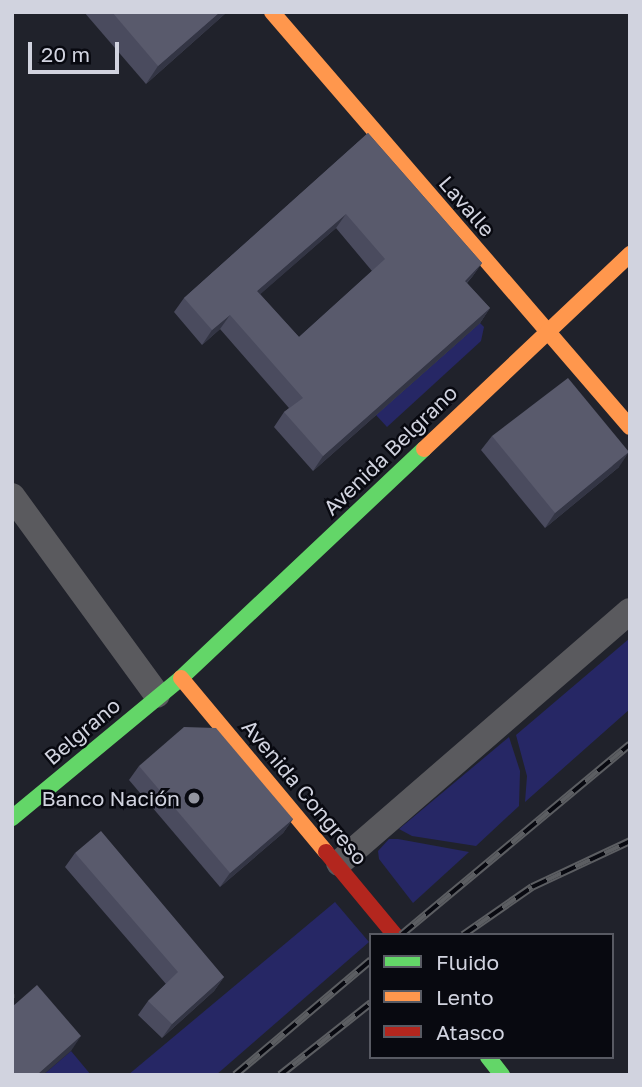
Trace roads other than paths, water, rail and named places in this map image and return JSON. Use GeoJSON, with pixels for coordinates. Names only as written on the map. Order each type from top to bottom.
{"type":"FeatureCollection","features":[{"type":"Feature","properties":{"kind":"street","name":"Lavalle"},"geometry":{"type":"LineString","coordinates":[[272,12],[630,427]]}},
{"type":"Feature","properties":{"kind":"street","name":"Avenida Belgrano"},"geometry":{"type":"LineString","coordinates":[[181,678],[630,254]]}},
{"type":"Feature","properties":{"kind":"street"},"geometry":{"type":"LineString","coordinates":[[12,496],[157,695]]}},
{"type":"Feature","properties":{"kind":"street"},"geometry":{"type":"LineString","coordinates":[[339,863],[630,611]]}},
{"type":"Feature","properties":{"kind":"street","name":"Belgrano"},"geometry":{"type":"LineString","coordinates":[[12,818],[157,695],[181,678]]}},
{"type":"Feature","properties":{"kind":"street","name":"Avenida Congreso"},"geometry":{"type":"LineString","coordinates":[[181,678],[339,863],[393,933]]}},
{"type":"Feature","properties":{"kind":"street"},"geometry":{"type":"LineString","coordinates":[[490,1059],[502,1075]]}},
{"type":"Feature","properties":{"kind":"railway"},"geometry":{"type":"LineString","coordinates":[[403,933],[630,744]]}},
{"type":"Feature","properties":{"kind":"railway"},"geometry":{"type":"LineString","coordinates":[[466,933],[532,887],[630,841]]}},
{"type":"Feature","properties":{"kind":"railway"},"geometry":{"type":"LineString","coordinates":[[235,1075],[369,962]]}},
{"type":"Feature","properties":{"kind":"railway"},"geometry":{"type":"LineString","coordinates":[[280,1075],[369,1005]]}},
{"type":"Feature","properties":{"kind":"place","name":"Banco Nación"},"geometry":{"type":"Point","coordinates":[194,798]}}]}
